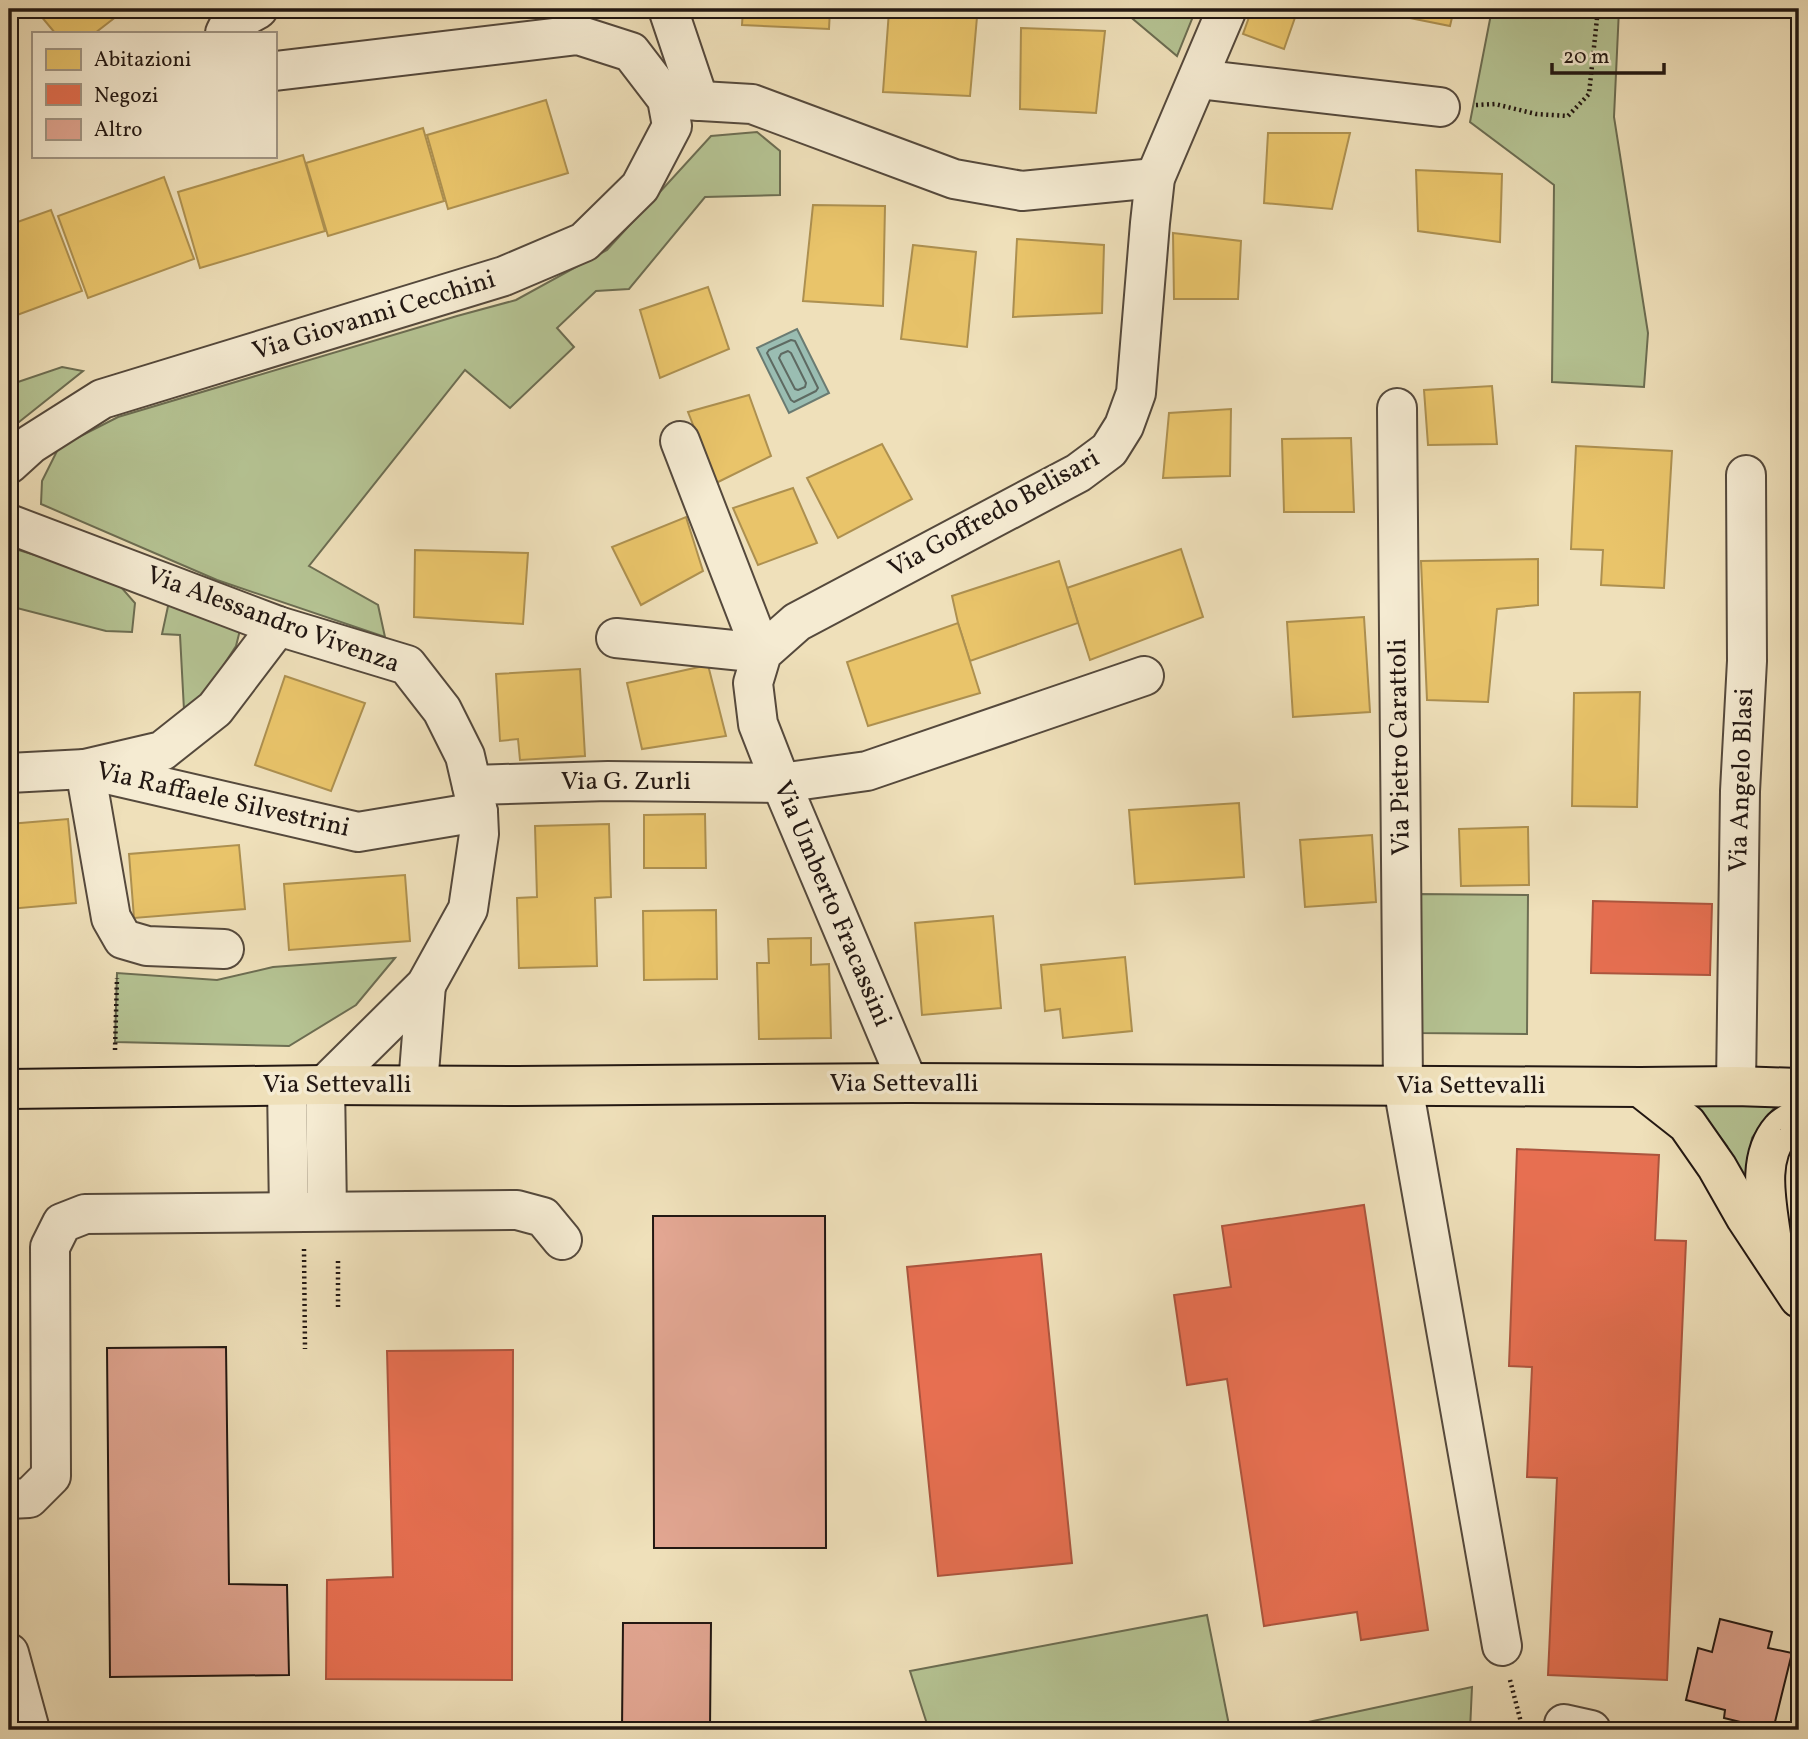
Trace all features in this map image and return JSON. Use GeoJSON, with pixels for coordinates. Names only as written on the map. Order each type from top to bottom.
{"type":"FeatureCollection","features":[{"type":"Feature","properties":{"kind":"main road","name":"Via Settevalli"},"geometry":{"type":"LineString","coordinates":[[9,1089],[908,1083],[1799,1088]]}},
{"type":"Feature","properties":{"kind":"main road"},"geometry":{"type":"LineString","coordinates":[[1640,1087],[1687,1124],[1799,1298]]}},
{"type":"Feature","properties":{"kind":"main road"},"geometry":{"type":"LineString","coordinates":[[1774,1262],[1764,1187],[1768,1153],[1781,1129],[1799,1118]]}},
{"type":"Feature","properties":{"kind":"street"},"geometry":{"type":"LineString","coordinates":[[226,32],[229,25],[258,9]]}},
{"type":"Feature","properties":{"kind":"street","name":"Via Giovanni Cecchini"},"geometry":{"type":"LineString","coordinates":[[9,464],[31,444],[102,399],[505,276],[584,242],[639,187],[683,100],[668,9]]}},
{"type":"Feature","properties":{"kind":"street","name":"Via Goffredo Belisari"},"geometry":{"type":"LineString","coordinates":[[762,653],[797,622],[1078,473],[1109,450],[1124,426],[1136,393],[1156,178],[1227,9]]}},
{"type":"Feature","properties":{"kind":"street"},"geometry":{"type":"LineString","coordinates":[[276,71],[578,35],[631,52],[683,100],[752,104],[954,178],[1022,191],[1156,178]]}},
{"type":"Feature","properties":{"kind":"street"},"geometry":{"type":"LineString","coordinates":[[1198,79],[1440,107]]}},
{"type":"Feature","properties":{"kind":"street","name":"Via Pietro Carattoli"},"geometry":{"type":"LineString","coordinates":[[1397,408],[1403,1086],[1502,1646]]}},
{"type":"Feature","properties":{"kind":"street"},"geometry":{"type":"LineString","coordinates":[[616,638],[762,653],[680,441]]}},
{"type":"Feature","properties":{"kind":"street","name":"Via Angelo Blasi"},"geometry":{"type":"LineString","coordinates":[[1736,1086],[1740,791],[1747,661],[1746,475]]}},
{"type":"Feature","properties":{"kind":"street","name":"Via Alessandro Vivenza"},"geometry":{"type":"LineString","coordinates":[[9,524],[278,625],[407,665],[442,710],[465,756],[475,799],[478,834],[468,909],[426,985],[325,1085]]}},
{"type":"Feature","properties":{"kind":"street"},"geometry":{"type":"LineString","coordinates":[[224,948],[146,946],[123,939],[111,918],[85,769],[162,751],[215,709],[278,625]]}},
{"type":"Feature","properties":{"kind":"street","name":"Via Umberto Fracassini"},"geometry":{"type":"LineString","coordinates":[[762,653],[753,683],[758,723],[908,1083]]}},
{"type":"Feature","properties":{"kind":"street","name":"Via G. Zurli"},"geometry":{"type":"LineString","coordinates":[[475,799],[608,781],[781,783],[867,771],[1143,676]]}},
{"type":"Feature","properties":{"kind":"street","name":"Via Raffaele Silvestrini"},"geometry":{"type":"LineString","coordinates":[[9,773],[85,769],[358,832],[475,799]]}},
{"type":"Feature","properties":{"kind":"street","name":"Via Alessandro Vivenza"},"geometry":{"type":"LineString","coordinates":[[418,1085],[426,985]]}},
{"type":"Feature","properties":{"kind":"street"},"geometry":{"type":"LineString","coordinates":[[307,1212],[325,1085]]}},
{"type":"Feature","properties":{"kind":"street"},"geometry":{"type":"LineString","coordinates":[[287,1086],[307,1212]]}},
{"type":"Feature","properties":{"kind":"street"},"geometry":{"type":"LineString","coordinates":[[9,1499],[29,1498],[51,1476],[50,1247],[62,1223],[85,1214],[517,1210],[543,1217],[562,1240]]}},
{"type":"Feature","properties":{"kind":"street"},"geometry":{"type":"LineString","coordinates":[[9,1653],[30,1730]]}},
{"type":"Feature","properties":{"kind":"path"},"geometry":{"type":"LineString","coordinates":[[1440,107],[1495,104],[1536,114],[1568,116],[1589,94],[1598,9]]}},
{"type":"Feature","properties":{"kind":"path"},"geometry":{"type":"LineString","coordinates":[[116,1087],[117,973],[123,939]]}},
{"type":"Feature","properties":{"kind":"path"},"geometry":{"type":"LineString","coordinates":[[305,1349],[307,1212]]}},
{"type":"Feature","properties":{"kind":"path"},"geometry":{"type":"LineString","coordinates":[[338,1260],[338,1307]]}},
{"type":"Feature","properties":{"kind":"path"},"geometry":{"type":"LineString","coordinates":[[1502,1646],[1522,1730]]}},
{"type":"Feature","properties":{"kind":"green space"},"geometry":{"type":"Polygon","coordinates":[[[1121,9],[1196,9],[1177,56],[1121,9]]]}},
{"type":"Feature","properties":{"kind":"green space"},"geometry":{"type":"Polygon","coordinates":[[[1492,9],[1619,9],[1614,117],[1648,333],[1644,387],[1552,382],[1554,185],[1470,122],[1492,9]]]}},
{"type":"Feature","properties":{"kind":"green space"},"geometry":{"type":"Polygon","coordinates":[[[757,132],[780,151],[780,195],[705,197],[629,289],[596,291],[557,328],[574,347],[510,408],[465,370],[309,566],[378,605],[385,637],[217,580],[41,504],[42,481],[59,447],[118,417],[516,300],[607,250],[711,136],[757,132]]]}},
{"type":"Feature","properties":{"kind":"green space"},"geometry":{"type":"Polygon","coordinates":[[[62,367],[83,371],[9,430],[9,385],[62,367]]]}},
{"type":"Feature","properties":{"kind":"green space"},"geometry":{"type":"Polygon","coordinates":[[[9,549],[114,579],[135,603],[132,632],[106,631],[9,606],[9,549]]]}},
{"type":"Feature","properties":{"kind":"green space"},"geometry":{"type":"Polygon","coordinates":[[[170,597],[241,626],[236,646],[206,692],[184,710],[180,635],[162,634],[170,597]]]}},
{"type":"Feature","properties":{"kind":"green space"},"geometry":{"type":"Polygon","coordinates":[[[1419,894],[1528,895],[1527,1034],[1418,1033],[1419,894]]]}},
{"type":"Feature","properties":{"kind":"green space"},"geometry":{"type":"Polygon","coordinates":[[[395,958],[356,1005],[289,1046],[115,1042],[117,973],[217,980],[273,967],[395,958]]]}},
{"type":"Feature","properties":{"kind":"green space"},"geometry":{"type":"Polygon","coordinates":[[[1779,1101],[1752,1138],[1745,1190],[1727,1146],[1694,1102],[1779,1101]]]}},
{"type":"Feature","properties":{"kind":"green space"},"geometry":{"type":"Polygon","coordinates":[[[1207,1615],[1230,1730],[917,1730],[928,1727],[910,1671],[1207,1615]]]}},
{"type":"Feature","properties":{"kind":"green space"},"geometry":{"type":"Polygon","coordinates":[[[1472,1687],[1470,1730],[1271,1730],[1472,1687]]]}},
{"type":"Feature","properties":{"kind":"water"},"geometry":{"type":"Polygon","coordinates":[[[797,329],[829,393],[789,413],[757,348],[797,329]]]}},
{"type":"Feature","properties":{"kind":"building: Abitazioni"},"geometry":{"type":"Polygon","coordinates":[[[35,9],[126,9],[96,32],[54,32],[35,9]]]}},
{"type":"Feature","properties":{"kind":"building: Abitazioni"},"geometry":{"type":"Polygon","coordinates":[[[743,9],[830,9],[829,29],[742,25],[743,9]]]}},
{"type":"Feature","properties":{"kind":"building: Abitazioni"},"geometry":{"type":"Polygon","coordinates":[[[1252,9],[1298,9],[1284,49],[1243,34],[1252,9]]]}},
{"type":"Feature","properties":{"kind":"building: Abitazioni"},"geometry":{"type":"Polygon","coordinates":[[[1365,9],[1454,9],[1450,26],[1365,9]]]}},
{"type":"Feature","properties":{"kind":"building: Abitazioni"},"geometry":{"type":"Polygon","coordinates":[[[889,11],[977,17],[970,96],[883,92],[889,11]]]}},
{"type":"Feature","properties":{"kind":"building: Abitazioni"},"geometry":{"type":"Polygon","coordinates":[[[1021,28],[1105,31],[1096,113],[1020,109],[1021,28]]]}},
{"type":"Feature","properties":{"kind":"building: Abitazioni"},"geometry":{"type":"Polygon","coordinates":[[[546,100],[568,173],[448,209],[427,135],[546,100]]]}},
{"type":"Feature","properties":{"kind":"building: Abitazioni"},"geometry":{"type":"Polygon","coordinates":[[[423,128],[444,201],[328,236],[306,163],[423,128]]]}},
{"type":"Feature","properties":{"kind":"building: Abitazioni"},"geometry":{"type":"Polygon","coordinates":[[[1268,133],[1350,133],[1332,209],[1264,203],[1268,133]]]}},
{"type":"Feature","properties":{"kind":"building: Abitazioni"},"geometry":{"type":"Polygon","coordinates":[[[303,155],[325,231],[200,268],[178,192],[303,155]]]}},
{"type":"Feature","properties":{"kind":"building: Abitazioni"},"geometry":{"type":"Polygon","coordinates":[[[1416,170],[1502,174],[1500,242],[1418,231],[1416,170]]]}},
{"type":"Feature","properties":{"kind":"building: Abitazioni"},"geometry":{"type":"Polygon","coordinates":[[[164,177],[194,259],[88,298],[58,216],[164,177]]]}},
{"type":"Feature","properties":{"kind":"building: Abitazioni"},"geometry":{"type":"Polygon","coordinates":[[[813,205],[885,206],[883,306],[803,301],[813,205]]]}},
{"type":"Feature","properties":{"kind":"building: Abitazioni"},"geometry":{"type":"Polygon","coordinates":[[[51,210],[82,291],[9,318],[9,225],[51,210]]]}},
{"type":"Feature","properties":{"kind":"building: Abitazioni"},"geometry":{"type":"Polygon","coordinates":[[[1173,233],[1241,241],[1238,299],[1174,299],[1173,233]]]}},
{"type":"Feature","properties":{"kind":"building: Abitazioni"},"geometry":{"type":"Polygon","coordinates":[[[1017,239],[1104,245],[1102,313],[1013,317],[1017,239]]]}},
{"type":"Feature","properties":{"kind":"building: Abitazioni"},"geometry":{"type":"Polygon","coordinates":[[[913,245],[976,252],[967,347],[901,339],[913,245]]]}},
{"type":"Feature","properties":{"kind":"building: Abitazioni"},"geometry":{"type":"Polygon","coordinates":[[[708,287],[729,349],[660,378],[640,310],[708,287]]]}},
{"type":"Feature","properties":{"kind":"building: Abitazioni"},"geometry":{"type":"Polygon","coordinates":[[[1492,386],[1497,444],[1428,445],[1424,390],[1492,386]]]}},
{"type":"Feature","properties":{"kind":"building: Abitazioni"},"geometry":{"type":"Polygon","coordinates":[[[749,395],[771,456],[716,483],[688,412],[749,395]]]}},
{"type":"Feature","properties":{"kind":"building: Abitazioni"},"geometry":{"type":"Polygon","coordinates":[[[1231,409],[1230,476],[1163,478],[1169,413],[1231,409]]]}},
{"type":"Feature","properties":{"kind":"building: Abitazioni"},"geometry":{"type":"Polygon","coordinates":[[[1351,438],[1354,512],[1284,512],[1282,439],[1351,438]]]}},
{"type":"Feature","properties":{"kind":"building: Abitazioni"},"geometry":{"type":"Polygon","coordinates":[[[882,444],[912,499],[838,538],[807,478],[882,444]]]}},
{"type":"Feature","properties":{"kind":"building: Abitazioni"},"geometry":{"type":"Polygon","coordinates":[[[1576,446],[1672,451],[1664,588],[1601,585],[1603,550],[1571,549],[1576,446]]]}},
{"type":"Feature","properties":{"kind":"building: Abitazioni"},"geometry":{"type":"Polygon","coordinates":[[[793,488],[817,543],[758,565],[733,508],[793,488]]]}},
{"type":"Feature","properties":{"kind":"building: Abitazioni"},"geometry":{"type":"Polygon","coordinates":[[[686,517],[703,571],[641,605],[612,547],[686,517]]]}},
{"type":"Feature","properties":{"kind":"building: Abitazioni"},"geometry":{"type":"Polygon","coordinates":[[[1181,549],[1203,617],[1090,660],[1067,588],[1181,549]]]}},
{"type":"Feature","properties":{"kind":"building: Abitazioni"},"geometry":{"type":"Polygon","coordinates":[[[415,550],[528,553],[523,624],[414,617],[415,550]]]}},
{"type":"Feature","properties":{"kind":"building: Abitazioni"},"geometry":{"type":"Polygon","coordinates":[[[1538,559],[1538,605],[1497,609],[1488,702],[1427,700],[1421,561],[1538,559]]]}},
{"type":"Feature","properties":{"kind":"building: Abitazioni"},"geometry":{"type":"Polygon","coordinates":[[[1059,561],[1078,623],[970,661],[952,596],[1059,561]]]}},
{"type":"Feature","properties":{"kind":"building: Abitazioni"},"geometry":{"type":"Polygon","coordinates":[[[1364,617],[1370,712],[1293,717],[1287,622],[1364,617]]]}},
{"type":"Feature","properties":{"kind":"building: Abitazioni"},"geometry":{"type":"Polygon","coordinates":[[[958,623],[980,693],[868,726],[847,662],[958,623]]]}},
{"type":"Feature","properties":{"kind":"building: Abitazioni"},"geometry":{"type":"Polygon","coordinates":[[[708,665],[726,736],[642,749],[627,683],[708,665]]]}},
{"type":"Feature","properties":{"kind":"building: Abitazioni"},"geometry":{"type":"Polygon","coordinates":[[[580,669],[585,756],[520,760],[518,739],[500,741],[496,674],[580,669]]]}},
{"type":"Feature","properties":{"kind":"building: Abitazioni"},"geometry":{"type":"Polygon","coordinates":[[[285,676],[365,703],[331,791],[255,765],[285,676]]]}},
{"type":"Feature","properties":{"kind":"building: Abitazioni"},"geometry":{"type":"Polygon","coordinates":[[[1640,692],[1637,807],[1572,806],[1574,693],[1640,692]]]}},
{"type":"Feature","properties":{"kind":"building: Abitazioni"},"geometry":{"type":"Polygon","coordinates":[[[1239,803],[1244,877],[1135,884],[1129,810],[1239,803]]]}},
{"type":"Feature","properties":{"kind":"building: Abitazioni"},"geometry":{"type":"Polygon","coordinates":[[[705,814],[706,868],[644,868],[644,815],[705,814]]]}},
{"type":"Feature","properties":{"kind":"building: Abitazioni"},"geometry":{"type":"Polygon","coordinates":[[[68,819],[76,903],[9,909],[9,824],[68,819]]]}},
{"type":"Feature","properties":{"kind":"building: Abitazioni"},"geometry":{"type":"Polygon","coordinates":[[[609,824],[611,897],[595,898],[597,966],[519,968],[517,898],[537,897],[535,826],[609,824]]]}},
{"type":"Feature","properties":{"kind":"building: Abitazioni"},"geometry":{"type":"Polygon","coordinates":[[[1528,827],[1529,885],[1461,886],[1459,829],[1528,827]]]}},
{"type":"Feature","properties":{"kind":"building: Abitazioni"},"geometry":{"type":"Polygon","coordinates":[[[1372,835],[1376,902],[1305,907],[1300,840],[1372,835]]]}},
{"type":"Feature","properties":{"kind":"building: Abitazioni"},"geometry":{"type":"Polygon","coordinates":[[[239,845],[245,909],[134,918],[129,854],[239,845]]]}},
{"type":"Feature","properties":{"kind":"building: Abitazioni"},"geometry":{"type":"Polygon","coordinates":[[[405,875],[410,941],[289,950],[284,884],[405,875]]]}},
{"type":"Feature","properties":{"kind":"building: Abitazioni"},"geometry":{"type":"Polygon","coordinates":[[[716,910],[717,979],[644,980],[643,911],[716,910]]]}},
{"type":"Feature","properties":{"kind":"building: Abitazioni"},"geometry":{"type":"Polygon","coordinates":[[[993,916],[1001,1008],[922,1015],[915,923],[993,916]]]}},
{"type":"Feature","properties":{"kind":"building: Abitazioni"},"geometry":{"type":"Polygon","coordinates":[[[811,938],[811,965],[829,964],[831,1038],[759,1039],[757,963],[769,963],[768,939],[811,938]]]}},
{"type":"Feature","properties":{"kind":"building: Abitazioni"},"geometry":{"type":"Polygon","coordinates":[[[1125,957],[1132,1031],[1063,1038],[1060,1009],[1045,1011],[1041,965],[1125,957]]]}},
{"type":"Feature","properties":{"kind":"building: Negozi"},"geometry":{"type":"Polygon","coordinates":[[[1593,901],[1712,904],[1710,975],[1591,973],[1593,901]]]}},
{"type":"Feature","properties":{"kind":"building: Negozi"},"geometry":{"type":"Polygon","coordinates":[[[1517,1149],[1659,1155],[1655,1240],[1686,1241],[1667,1680],[1548,1675],[1557,1478],[1527,1477],[1532,1367],[1509,1366],[1517,1149]]]}},
{"type":"Feature","properties":{"kind":"building: Negozi"},"geometry":{"type":"Polygon","coordinates":[[[1364,1205],[1428,1630],[1361,1640],[1357,1612],[1264,1626],[1227,1379],[1187,1385],[1174,1295],[1231,1287],[1222,1226],[1364,1205]]]}},
{"type":"Feature","properties":{"kind":"building: Negozi"},"geometry":{"type":"Polygon","coordinates":[[[1041,1254],[1072,1563],[938,1576],[907,1267],[1041,1254]]]}},
{"type":"Feature","properties":{"kind":"building: Negozi"},"geometry":{"type":"Polygon","coordinates":[[[513,1350],[512,1680],[326,1679],[327,1580],[393,1577],[387,1351],[513,1350]]]}},
{"type":"Feature","properties":{"kind":"building: Altro"},"geometry":{"type":"Polygon","coordinates":[[[653,1216],[825,1216],[826,1548],[654,1548],[653,1216]]]}},
{"type":"Feature","properties":{"kind":"building: Altro"},"geometry":{"type":"Polygon","coordinates":[[[226,1347],[229,1584],[287,1585],[289,1675],[110,1677],[107,1348],[226,1347]]]}},
{"type":"Feature","properties":{"kind":"building: Altro"},"geometry":{"type":"Polygon","coordinates":[[[1720,1619],[1772,1632],[1768,1648],[1792,1653],[1773,1730],[1724,1718],[1725,1710],[1686,1700],[1698,1648],[1712,1652],[1720,1619]]]}},
{"type":"Feature","properties":{"kind":"building: Altro"},"geometry":{"type":"Polygon","coordinates":[[[623,1623],[711,1623],[710,1730],[622,1730],[623,1623]]]}}]}
